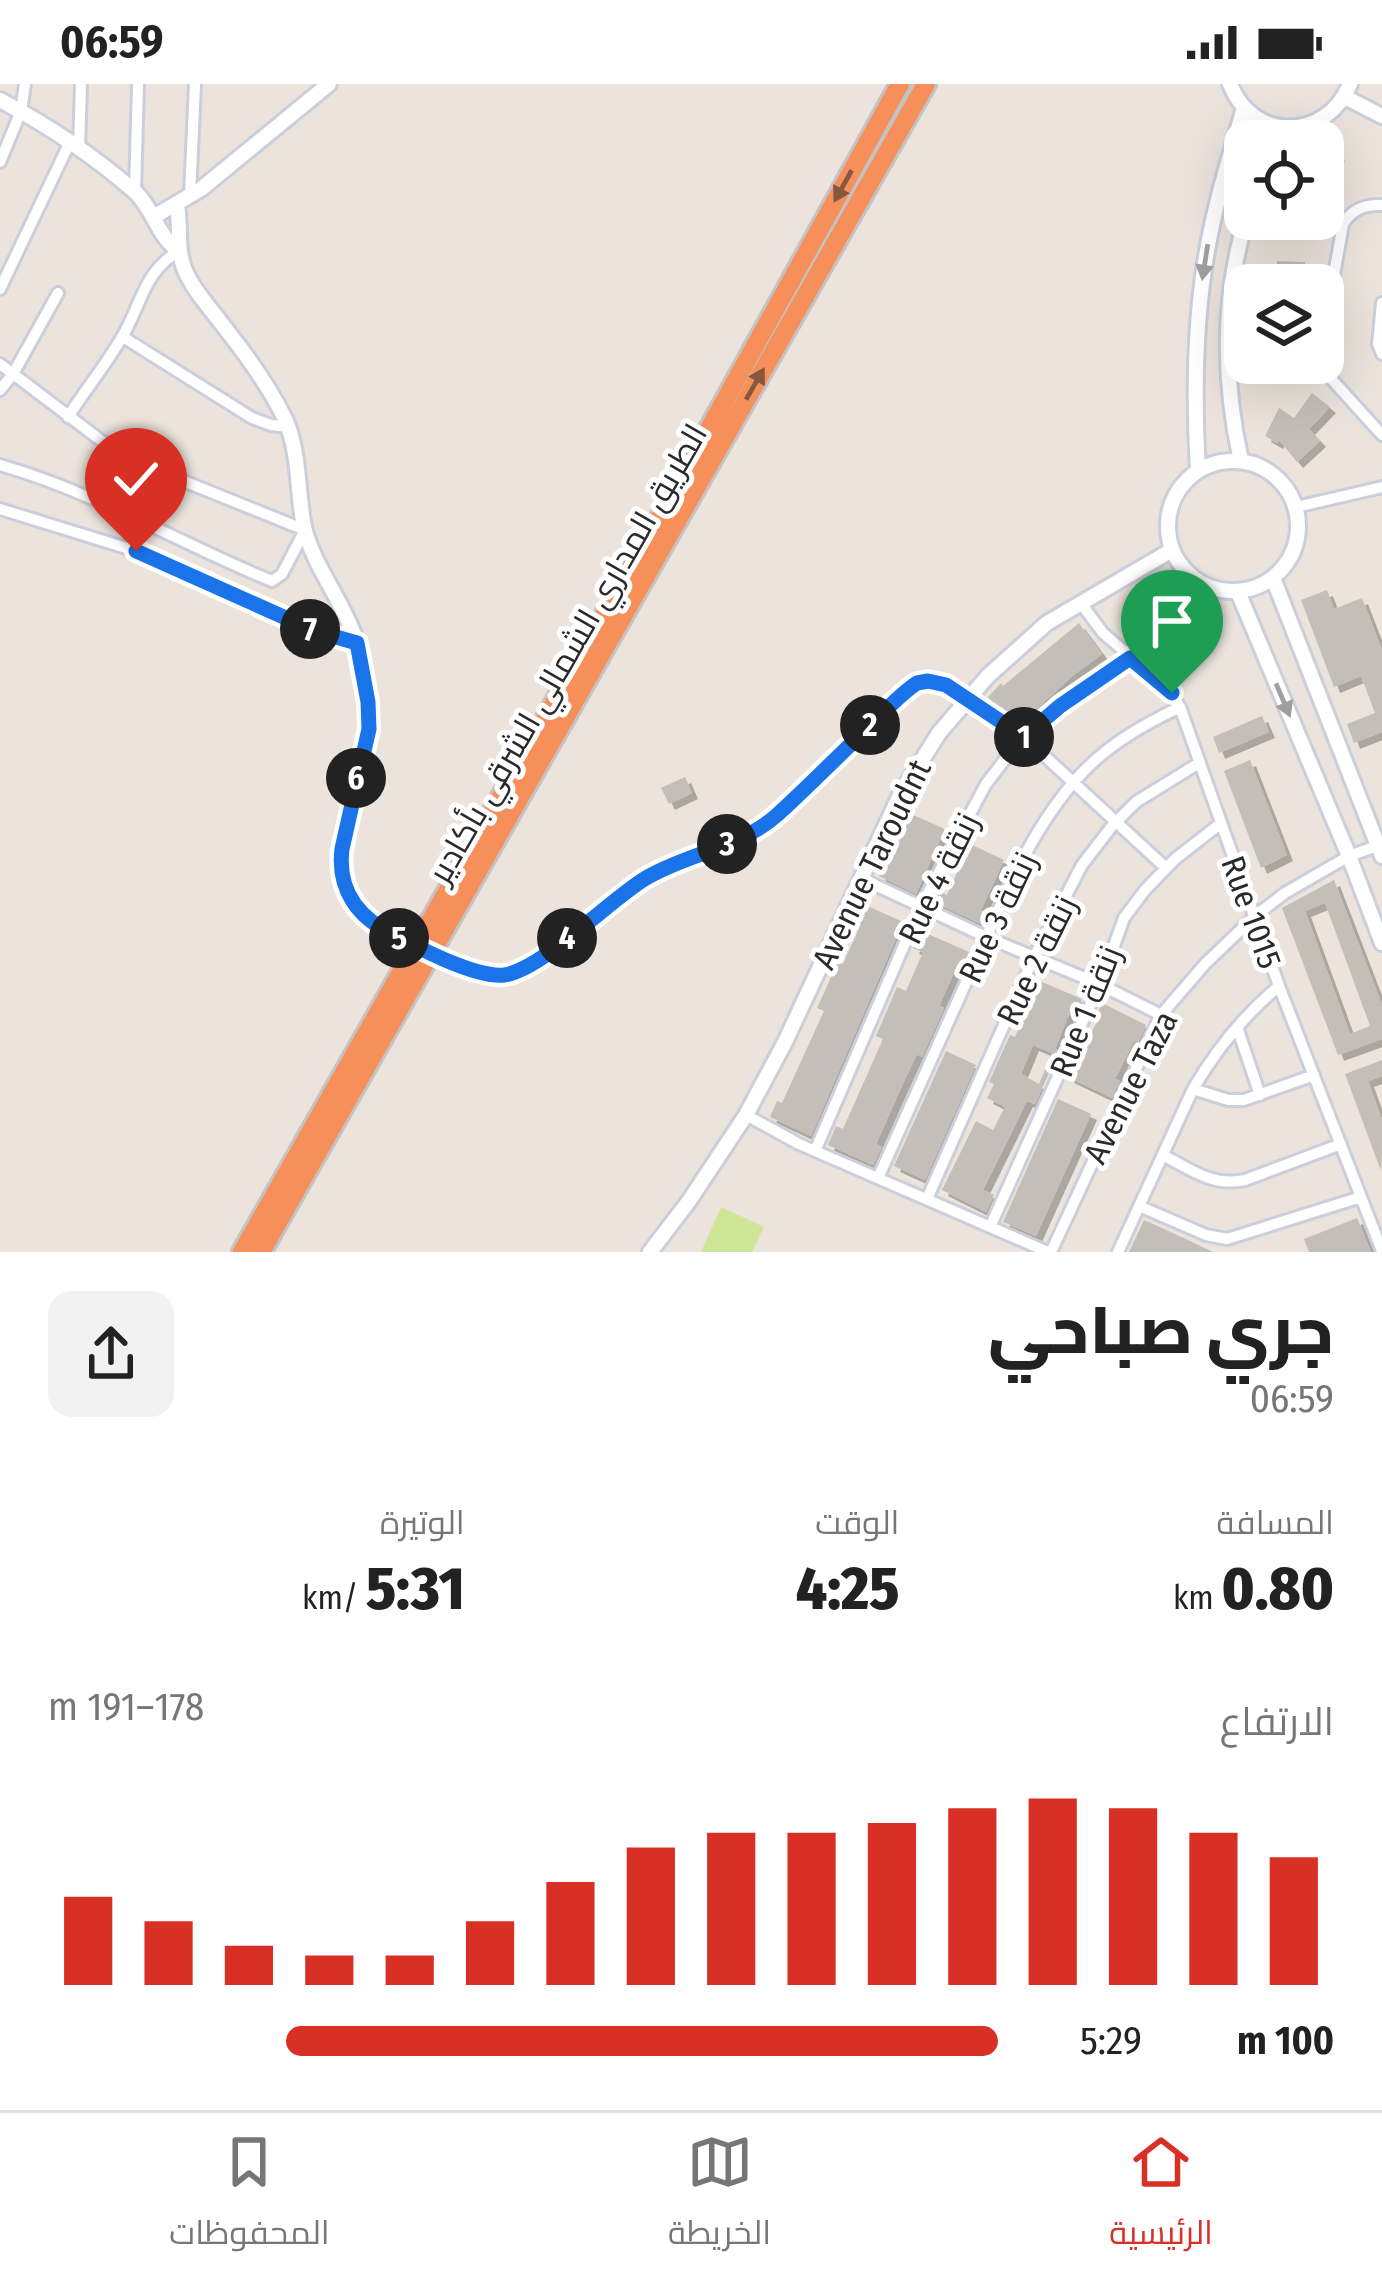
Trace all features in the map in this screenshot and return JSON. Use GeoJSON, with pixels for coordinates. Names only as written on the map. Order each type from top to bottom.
{"type":"FeatureCollection","features":[{"type":"Feature","properties":{"kind":"highway","name":"الطريق المداري الشمالي الشرقي بأكادير"},"geometry":{"type":"LineString","coordinates":[[242,1252],[901,84]]}},
{"type":"Feature","properties":{"kind":"highway","name":"الطريق المداري الشمالي الشرقي بأكادير"},"geometry":{"type":"LineString","coordinates":[[261,1252],[926,84]]}},
{"type":"Feature","properties":{"kind":"street"},"geometry":{"type":"LineString","coordinates":[[0,162],[21,111],[25,84]]}},
{"type":"Feature","properties":{"kind":"street"},"geometry":{"type":"LineString","coordinates":[[0,289],[74,146],[81,84]]}},
{"type":"Feature","properties":{"kind":"street"},"geometry":{"type":"LineString","coordinates":[[135,192],[138,84]]}},
{"type":"Feature","properties":{"kind":"street"},"geometry":{"type":"LineString","coordinates":[[195,84],[179,250],[185,271],[257,369],[288,427],[305,530],[357,643],[369,729],[348,815],[341,868],[355,907],[373,924],[470,971],[490,976],[524,970],[643,880],[768,822],[912,686],[923,681],[939,682],[1024,737],[1166,868]]}},
{"type":"Feature","properties":{"kind":"street"},"geometry":{"type":"LineString","coordinates":[[155,216],[226,170],[329,84]]}},
{"type":"Feature","properties":{"kind":"street"},"geometry":{"type":"LineString","coordinates":[[1230,84],[1244,108],[1263,120]]}},
{"type":"Feature","properties":{"kind":"street"},"geometry":{"type":"LineString","coordinates":[[1320,120],[1348,91],[1382,116]]}},
{"type":"Feature","properties":{"kind":"street"},"geometry":{"type":"LineString","coordinates":[[0,100],[74,146],[135,192],[168,242],[179,250]]}},
{"type":"Feature","properties":{"kind":"street"},"geometry":{"type":"LineString","coordinates":[[1198,470],[1198,314],[1215,211],[1244,108]]}},
{"type":"Feature","properties":{"kind":"street"},"geometry":{"type":"LineString","coordinates":[[1335,264],[1343,224],[1353,212],[1382,205]]}},
{"type":"Feature","properties":{"kind":"street"},"geometry":{"type":"LineString","coordinates":[[68,417],[122,337],[153,272],[179,250]]}},
{"type":"Feature","properties":{"kind":"street"},"geometry":{"type":"LineString","coordinates":[[0,390],[58,293]]}},
{"type":"Feature","properties":{"kind":"street"},"geometry":{"type":"LineString","coordinates":[[1382,303],[1378,321],[1382,354]]}},
{"type":"Feature","properties":{"kind":"street"},"geometry":{"type":"LineString","coordinates":[[122,337],[252,418],[288,427]]}},
{"type":"Feature","properties":{"kind":"street"},"geometry":{"type":"LineString","coordinates":[[0,364],[106,445],[305,530]]}},
{"type":"Feature","properties":{"kind":"street"},"geometry":{"type":"LineString","coordinates":[[1228,384],[1241,461]]}},
{"type":"Feature","properties":{"kind":"street"},"geometry":{"type":"LineString","coordinates":[[1336,384],[1381,432]]}},
{"type":"Feature","properties":{"kind":"street"},"geometry":{"type":"LineString","coordinates":[[1241,461],[1256,464],[1281,481],[1296,507],[1295,547],[1286,564],[1262,585],[1221,591],[1205,586],[1180,565],[1172,550],[1168,520],[1186,480],[1198,470],[1241,461]]}},
{"type":"Feature","properties":{"kind":"street"},"geometry":{"type":"LineString","coordinates":[[0,465],[70,489],[272,581],[282,574],[305,530]]}},
{"type":"Feature","properties":{"kind":"street"},"geometry":{"type":"LineString","coordinates":[[1296,507],[1382,487]]}},
{"type":"Feature","properties":{"kind":"street"},"geometry":{"type":"LineString","coordinates":[[0,509],[136,551],[315,631],[357,643]]}},
{"type":"Feature","properties":{"kind":"street","name":"Avenue Taroudnt"},"geometry":{"type":"LineString","coordinates":[[650,1252],[746,1115],[909,779],[939,733],[1029,637],[1172,550]]}},
{"type":"Feature","properties":{"kind":"street"},"geometry":{"type":"LineString","coordinates":[[1273,578],[1381,849]]}},
{"type":"Feature","properties":{"kind":"street"},"geometry":{"type":"LineString","coordinates":[[1238,592],[1382,943]]}},
{"type":"Feature","properties":{"kind":"street","name":"Rue 1015"},"geometry":{"type":"LineString","coordinates":[[1080,602],[1103,633],[1167,688],[1180,707],[1279,986],[1382,1251]]}},
{"type":"Feature","properties":{"kind":"street","name":"Rue 4 زنقة"},"geometry":{"type":"LineString","coordinates":[[815,1151],[921,907],[986,784],[1024,737],[1130,658]]}},
{"type":"Feature","properties":{"kind":"street","name":"Rue 3 زنقة"},"geometry":{"type":"LineString","coordinates":[[878,1178],[986,937],[1053,808],[1116,743],[1180,707]]}},
{"type":"Feature","properties":{"kind":"street","name":"Rue 2 زنقة"},"geometry":{"type":"LineString","coordinates":[[927,1199],[1034,957],[1082,866],[1116,821],[1150,792],[1199,763]]}},
{"type":"Feature","properties":{"kind":"street","name":"Rue 1 زنقة"},"geometry":{"type":"LineString","coordinates":[[990,1227],[1124,918],[1166,868],[1220,824]]}},
{"type":"Feature","properties":{"kind":"street","name":"Avenue Taza"},"geometry":{"type":"LineString","coordinates":[[1049,1252],[1161,1015],[1205,964],[1285,892],[1349,856],[1381,849]]}},
{"type":"Feature","properties":{"kind":"street"},"geometry":{"type":"LineString","coordinates":[[860,878],[1161,1015]]}},
{"type":"Feature","properties":{"kind":"street"},"geometry":{"type":"LineString","coordinates":[[1118,1252],[1208,1064],[1279,986]]}},
{"type":"Feature","properties":{"kind":"street"},"geometry":{"type":"LineString","coordinates":[[1237,1028],[1260,1095]]}},
{"type":"Feature","properties":{"kind":"street"},"geometry":{"type":"LineString","coordinates":[[1193,1089],[1244,1100],[1314,1075]]}},
{"type":"Feature","properties":{"kind":"street"},"geometry":{"type":"LineString","coordinates":[[746,1115],[815,1151],[1049,1252]]}},
{"type":"Feature","properties":{"kind":"street"},"geometry":{"type":"LineString","coordinates":[[1163,1155],[1213,1182],[1229,1183],[1340,1144]]}},
{"type":"Feature","properties":{"kind":"street"},"geometry":{"type":"LineString","coordinates":[[1139,1206],[1206,1235],[1227,1239],[1361,1197]]}},
{"type":"Feature","properties":{"kind":"green space"},"geometry":{"type":"Polygon","coordinates":[[[721,1207],[764,1227],[752,1252],[701,1252],[721,1207]]]}},
{"type":"Feature","properties":{"kind":"building"},"geometry":{"type":"Polygon","coordinates":[[[1312,393],[1330,407],[1309,429],[1320,441],[1297,462],[1279,440],[1265,436],[1279,408],[1294,418],[1312,393]]]}},
{"type":"Feature","properties":{"kind":"building"},"geometry":{"type":"Polygon","coordinates":[[[1159,571],[1202,601],[1192,629],[1171,620],[1157,645],[1122,617],[1144,597],[1135,585],[1159,571]]]}},
{"type":"Feature","properties":{"kind":"building"},"geometry":{"type":"Polygon","coordinates":[[[1327,590],[1334,609],[1362,598],[1382,650],[1382,732],[1354,743],[1347,724],[1375,713],[1361,676],[1334,687],[1301,600],[1327,590]]]}},
{"type":"Feature","properties":{"kind":"building"},"geometry":{"type":"Polygon","coordinates":[[[1079,623],[1102,654],[1021,723],[998,708],[988,697],[1001,683],[1003,686],[1079,623]]]}},
{"type":"Feature","properties":{"kind":"building"},"geometry":{"type":"Polygon","coordinates":[[[1262,716],[1269,732],[1219,753],[1213,737],[1262,716]]]}},
{"type":"Feature","properties":{"kind":"building"},"geometry":{"type":"Polygon","coordinates":[[[1250,760],[1287,855],[1261,868],[1224,771],[1250,760]]]}},
{"type":"Feature","properties":{"kind":"building"},"geometry":{"type":"Polygon","coordinates":[[[685,777],[692,793],[669,804],[661,788],[685,777]]]}},
{"type":"Feature","properties":{"kind":"building"},"geometry":{"type":"Polygon","coordinates":[[[911,814],[945,829],[916,894],[879,876],[885,863],[889,865],[911,814]]]}},
{"type":"Feature","properties":{"kind":"building"},"geometry":{"type":"Polygon","coordinates":[[[970,844],[1004,860],[981,910],[986,913],[981,924],[934,902],[940,891],[947,895],[970,844]]]}},
{"type":"Feature","properties":{"kind":"building"},"geometry":{"type":"Polygon","coordinates":[[[1334,880],[1382,1005],[1382,1039],[1338,1055],[1282,908],[1334,880]],[[1325,903],[1305,911],[1350,1034],[1370,1026],[1325,903]]]}},
{"type":"Feature","properties":{"kind":"building"},"geometry":{"type":"Polygon","coordinates":[[[863,904],[903,922],[811,1136],[770,1117],[777,1101],[782,1103],[824,1011],[817,1008],[860,926],[854,923],[863,904]]]}},
{"type":"Feature","properties":{"kind":"building"},"geometry":{"type":"Polygon","coordinates":[[[921,931],[969,952],[961,970],[956,968],[922,1057],[917,1054],[905,1079],[876,1144],[882,1147],[873,1165],[828,1145],[836,1126],[843,1129],[883,1039],[876,1036],[897,987],[906,991],[923,952],[913,948],[921,931]]]}},
{"type":"Feature","properties":{"kind":"building"},"geometry":{"type":"Polygon","coordinates":[[[1035,979],[1082,999],[1074,1017],[1069,1014],[1055,1049],[1059,1051],[1035,1104],[1027,1101],[983,1190],[994,1195],[986,1212],[942,1190],[976,1121],[993,1130],[1005,1107],[987,1098],[994,1084],[989,1082],[1010,1035],[1015,1037],[1031,998],[1027,996],[1035,979]],[[1033,1045],[1021,1074],[1039,1084],[1052,1053],[1033,1045]]]}},
{"type":"Feature","properties":{"kind":"building"},"geometry":{"type":"Polygon","coordinates":[[[1102,1003],[1146,1025],[1115,1079],[1120,1081],[1112,1098],[1068,1077],[1102,1003]]]}},
{"type":"Feature","properties":{"kind":"building"},"geometry":{"type":"Polygon","coordinates":[[[946,1051],[976,1065],[925,1180],[894,1166],[946,1051]]]}},
{"type":"Feature","properties":{"kind":"building"},"geometry":{"type":"Polygon","coordinates":[[[1382,1060],[1382,1076],[1368,1081],[1382,1120],[1381,1171],[1345,1074],[1382,1060]]]}},
{"type":"Feature","properties":{"kind":"building"},"geometry":{"type":"Polygon","coordinates":[[[1058,1099],[1091,1114],[1036,1236],[1003,1222],[1058,1099]]]}},
{"type":"Feature","properties":{"kind":"building"},"geometry":{"type":"Polygon","coordinates":[[[1357,1218],[1371,1252],[1309,1252],[1304,1239],[1357,1218]]]}},
{"type":"Feature","properties":{"kind":"building"},"geometry":{"type":"Polygon","coordinates":[[[1144,1220],[1175,1234],[1213,1252],[1129,1252],[1144,1220]]]}},
{"type":"Feature","properties":{"kind":"route"},"geometry":{"type":"LineString","coordinates":[[136,551],[315,631],[357,643],[369,729],[342,849],[344,887],[355,907],[373,924],[490,976],[524,970],[643,880],[768,822],[917,683],[946,685],[1024,737],[1130,658],[1172,693]]}}]}
